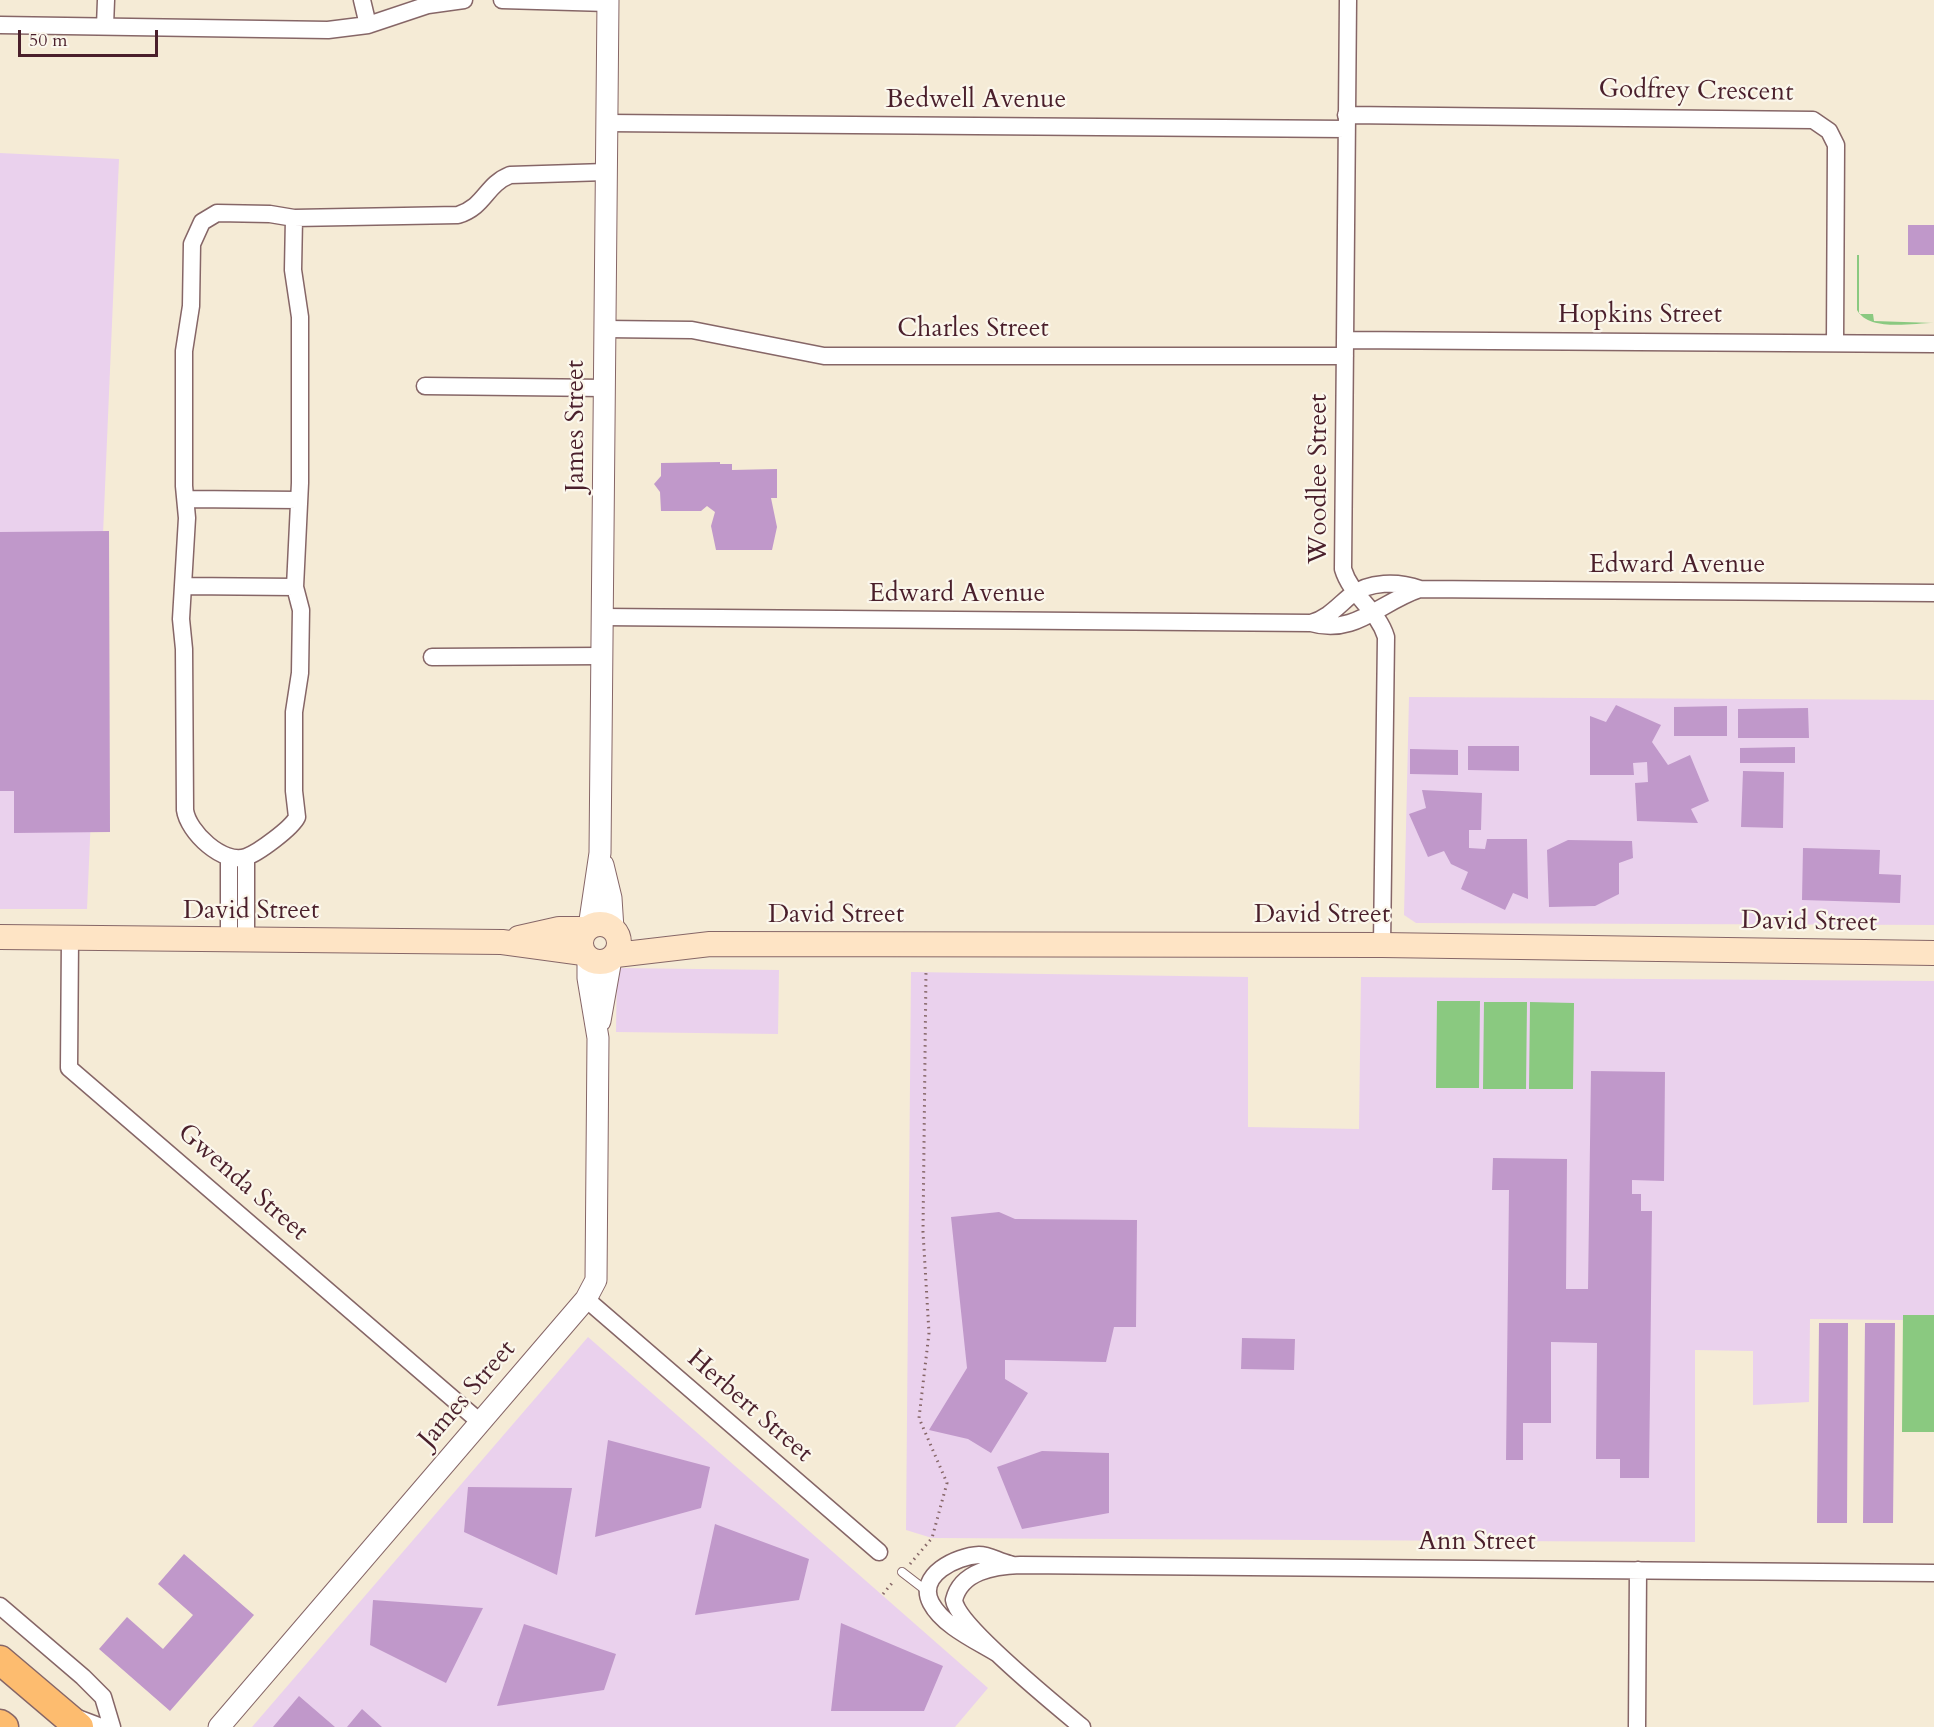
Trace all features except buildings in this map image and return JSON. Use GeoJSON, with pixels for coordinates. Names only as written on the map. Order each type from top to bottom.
{"type":"FeatureCollection","features":[{"type":"Feature","properties":{"kind":"highway"},"geometry":{"type":"LineString","coordinates":[[0,1660],[69,1719]]}},
{"type":"Feature","properties":{"kind":"highway"},"geometry":{"type":"LineString","coordinates":[[0,1724],[4,1727]]}},
{"type":"Feature","properties":{"kind":"main road","name":"David Street"},"geometry":{"type":"LineString","coordinates":[[0,938],[711,944],[1382,945],[1934,953]]}},
{"type":"Feature","properties":{"kind":"street"},"geometry":{"type":"LineString","coordinates":[[105,26],[106,0]]}},
{"type":"Feature","properties":{"kind":"street"},"geometry":{"type":"LineString","coordinates":[[362,0],[368,25]]}},
{"type":"Feature","properties":{"kind":"street"},"geometry":{"type":"LineString","coordinates":[[0,26],[328,30],[368,25],[428,5],[464,0]]}},
{"type":"Feature","properties":{"kind":"street"},"geometry":{"type":"LineString","coordinates":[[502,0],[608,1]]}},
{"type":"Feature","properties":{"kind":"street","name":"Woodlee Street"},"geometry":{"type":"LineString","coordinates":[[1348,0],[1343,568],[1355,593],[1372,612],[1386,637],[1382,945]]}},
{"type":"Feature","properties":{"kind":"street","name":"James Street"},"geometry":{"type":"LineString","coordinates":[[219,1727],[586,1299],[596,1280],[608,1]]}},
{"type":"Feature","properties":{"kind":"street","name":"Godfrey Crescent"},"geometry":{"type":"LineString","coordinates":[[1346,122],[1813,120],[1829,131],[1836,145],[1835,343]]}},
{"type":"Feature","properties":{"kind":"street","name":"Bedwell Avenue"},"geometry":{"type":"LineString","coordinates":[[606,123],[1346,122]]}},
{"type":"Feature","properties":{"kind":"street"},"geometry":{"type":"LineString","coordinates":[[238,858],[201,838],[186,817],[182,619],[187,558],[184,351],[190,306],[192,243],[195,234],[209,216],[217,213],[270,214],[294,218],[458,215],[479,205],[500,179],[510,175],[606,172]]}},
{"type":"Feature","properties":{"kind":"street"},"geometry":{"type":"LineString","coordinates":[[238,858],[288,828],[297,817],[294,791],[294,712],[300,673],[301,610],[295,587],[300,317],[293,270],[294,218]]}},
{"type":"Feature","properties":{"kind":"street","name":"Charles Street"},"geometry":{"type":"LineString","coordinates":[[605,329],[692,330],[824,356],[1345,348]]}},
{"type":"Feature","properties":{"kind":"street","name":"Hopkins Street"},"geometry":{"type":"LineString","coordinates":[[1345,348],[1934,344]]}},
{"type":"Feature","properties":{"kind":"street"},"geometry":{"type":"LineString","coordinates":[[425,386],[605,388]]}},
{"type":"Feature","properties":{"kind":"street"},"geometry":{"type":"LineString","coordinates":[[186,499],[298,500]]}},
{"type":"Feature","properties":{"kind":"street","name":"Edward Avenue"},"geometry":{"type":"LineString","coordinates":[[1311,623],[1329,615],[1355,593],[1385,584],[1407,585],[1420,589],[1934,593]]}},
{"type":"Feature","properties":{"kind":"street"},"geometry":{"type":"LineString","coordinates":[[184,586],[295,587]]}},
{"type":"Feature","properties":{"kind":"street","name":"Edward Avenue"},"geometry":{"type":"LineString","coordinates":[[602,617],[1311,623],[1336,627],[1351,624],[1420,589]]}},
{"type":"Feature","properties":{"kind":"street"},"geometry":{"type":"LineString","coordinates":[[432,657],[602,656]]}},
{"type":"Feature","properties":{"kind":"street"},"geometry":{"type":"LineString","coordinates":[[237,940],[238,858]]}},
{"type":"Feature","properties":{"kind":"street","name":"Gwenda Street"},"geometry":{"type":"LineString","coordinates":[[70,938],[69,1068],[480,1422]]}},
{"type":"Feature","properties":{"kind":"street","name":"Herbert Street"},"geometry":{"type":"LineString","coordinates":[[586,1299],[879,1552]]}},
{"type":"Feature","properties":{"kind":"street","name":"Ann Street"},"geometry":{"type":"LineString","coordinates":[[929,1592],[931,1582],[938,1572],[958,1560],[985,1556],[1008,1564],[1020,1565],[1934,1572]]}},
{"type":"Feature","properties":{"kind":"street","name":"Ann Street"},"geometry":{"type":"LineString","coordinates":[[954,1600],[961,1584],[970,1577],[999,1567],[1020,1565]]}},
{"type":"Feature","properties":{"kind":"street"},"geometry":{"type":"LineString","coordinates":[[1637,1727],[1638,1570]]}},
{"type":"Feature","properties":{"kind":"street"},"geometry":{"type":"LineString","coordinates":[[929,1592],[954,1600],[957,1609],[998,1654],[1082,1727]]}},
{"type":"Feature","properties":{"kind":"street"},"geometry":{"type":"LineString","coordinates":[[929,1592],[932,1604],[943,1617],[998,1654]]}},
{"type":"Feature","properties":{"kind":"street"},"geometry":{"type":"LineString","coordinates":[[0,1606],[103,1697],[112,1727]]}},
{"type":"Feature","properties":{"kind":"street"},"geometry":{"type":"LineString","coordinates":[[69,1719],[100,1727]]}},
{"type":"Feature","properties":{"kind":"lane"},"geometry":{"type":"LineString","coordinates":[[902,1572],[929,1592]]}},
{"type":"Feature","properties":{"kind":"path"},"geometry":{"type":"LineString","coordinates":[[926,970],[923,1232],[929,1333],[920,1418],[947,1483],[932,1538]]}},
{"type":"Feature","properties":{"kind":"shaded area"},"geometry":{"type":"Polygon","coordinates":[[[0,153],[119,159],[87,909],[0,909],[0,153]]]}},
{"type":"Feature","properties":{"kind":"shaded area"},"geometry":{"type":"Polygon","coordinates":[[[1409,697],[1934,700],[1934,925],[1416,923],[1404,915],[1409,697]]]}},
{"type":"Feature","properties":{"kind":"shaded area"},"geometry":{"type":"Polygon","coordinates":[[[617,968],[779,970],[778,1034],[616,1032],[617,968]]]}},
{"type":"Feature","properties":{"kind":"shaded area"},"geometry":{"type":"Polygon","coordinates":[[[911,972],[1248,977],[1248,1127],[1359,1129],[1361,977],[1934,981],[1934,1315],[1904,1315],[1903,1320],[1810,1319],[1809,1402],[1753,1405],[1753,1351],[1695,1350],[1695,1542],[932,1538],[906,1530],[911,972]]]}},
{"type":"Feature","properties":{"kind":"shaded area"},"geometry":{"type":"Polygon","coordinates":[[[588,1337],[988,1688],[955,1727],[252,1727],[588,1337]]]}},
{"type":"Feature","properties":{"kind":"green space"},"geometry":{"type":"Polygon","coordinates":[[[1857,255],[1859,255],[1859,312],[1857,310],[1857,255]]]}},
{"type":"Feature","properties":{"kind":"green space"},"geometry":{"type":"Polygon","coordinates":[[[1860,314],[1873,314],[1874,321],[1934,323],[1881,324],[1871,321],[1860,314]]]}},
{"type":"Feature","properties":{"kind":"green space"},"geometry":{"type":"Polygon","coordinates":[[[1437,1001],[1480,1001],[1479,1088],[1436,1088],[1437,1001]]]}},
{"type":"Feature","properties":{"kind":"green space"},"geometry":{"type":"Polygon","coordinates":[[[1484,1002],[1527,1002],[1526,1089],[1483,1089],[1484,1002]]]}},
{"type":"Feature","properties":{"kind":"green space"},"geometry":{"type":"Polygon","coordinates":[[[1530,1002],[1574,1003],[1573,1089],[1529,1089],[1530,1002]]]}},
{"type":"Feature","properties":{"kind":"green space"},"geometry":{"type":"Polygon","coordinates":[[[1903,1315],[1934,1315],[1934,1432],[1902,1432],[1903,1315]]]}}]}
